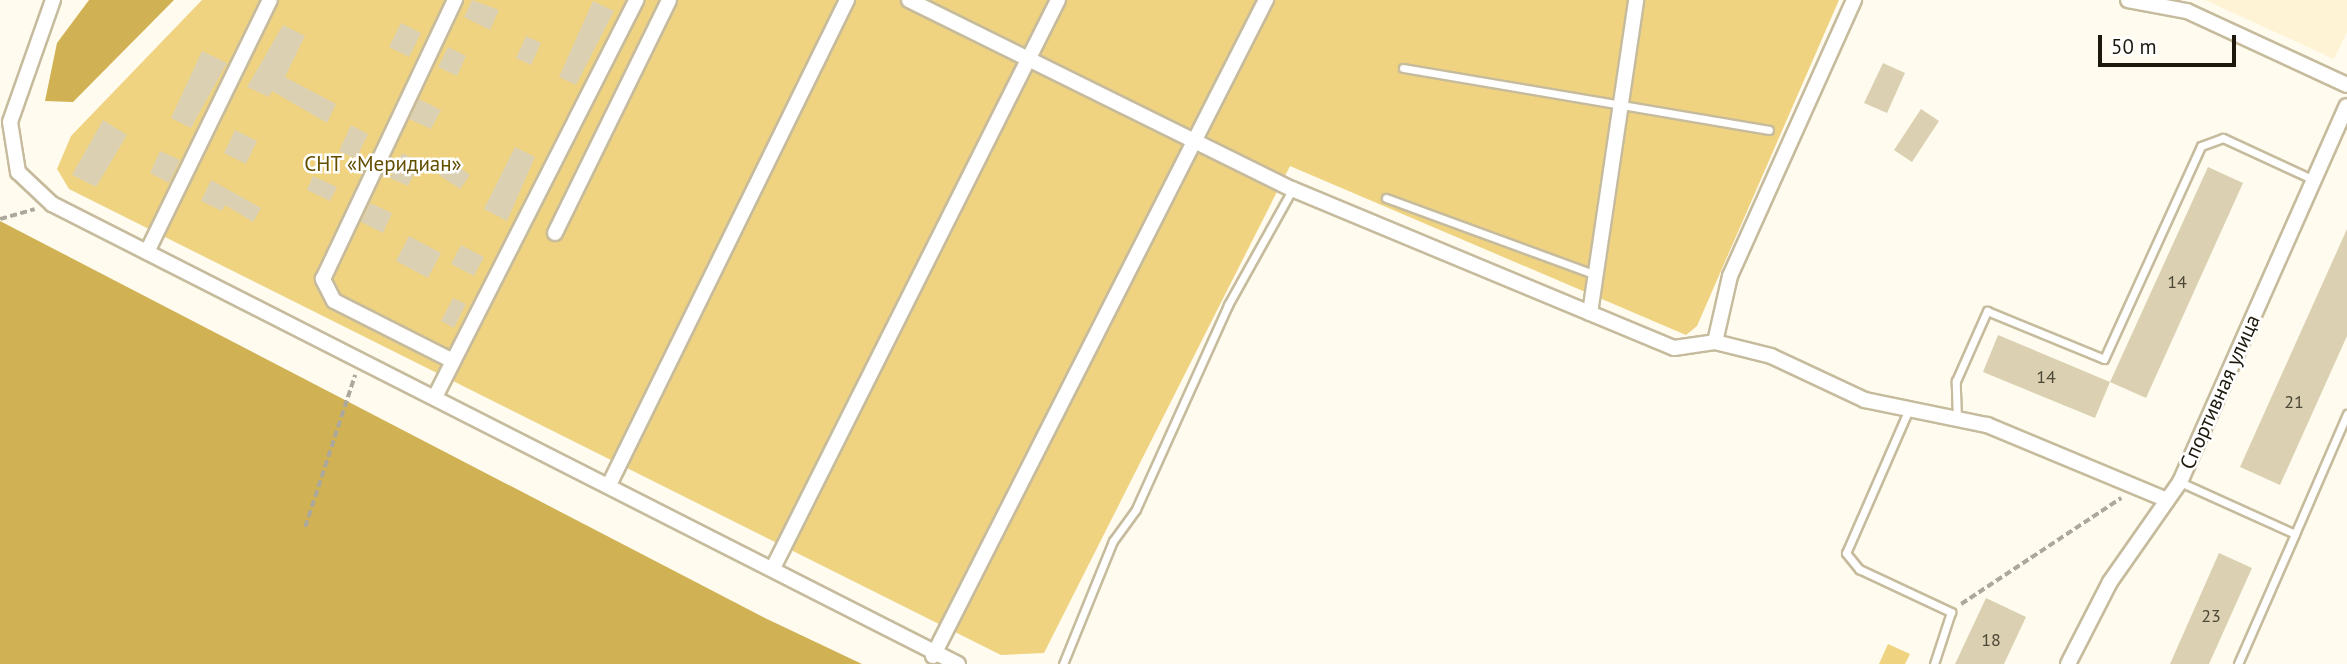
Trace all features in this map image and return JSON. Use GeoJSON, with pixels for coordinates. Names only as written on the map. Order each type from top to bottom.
{"type":"FeatureCollection","features":[{"type":"Feature","properties":{"kind":"street"},"geometry":{"type":"LineString","coordinates":[[54,0],[10,121],[18,172],[52,204],[774,568],[933,656],[958,664]]}},
{"type":"Feature","properties":{"kind":"street"},"geometry":{"type":"LineString","coordinates":[[148,252],[270,0]]}},
{"type":"Feature","properties":{"kind":"street"},"geometry":{"type":"LineString","coordinates":[[453,361],[334,301],[323,279],[455,0]]}},
{"type":"Feature","properties":{"kind":"street"},"geometry":{"type":"LineString","coordinates":[[435,397],[636,0]]}},
{"type":"Feature","properties":{"kind":"street"},"geometry":{"type":"LineString","coordinates":[[555,233],[669,0]]}},
{"type":"Feature","properties":{"kind":"street"},"geometry":{"type":"LineString","coordinates":[[609,485],[847,0]]}},
{"type":"Feature","properties":{"kind":"street"},"geometry":{"type":"LineString","coordinates":[[909,0],[1292,189],[1674,348],[1715,342],[1772,356],[1865,400],[1987,425],[2167,500]]}},
{"type":"Feature","properties":{"kind":"street"},"geometry":{"type":"LineString","coordinates":[[774,568],[1058,0]]}},
{"type":"Feature","properties":{"kind":"street"},"geometry":{"type":"LineString","coordinates":[[933,656],[1266,0]]}},
{"type":"Feature","properties":{"kind":"street"},"geometry":{"type":"LineString","coordinates":[[1590,313],[1636,0]]}},
{"type":"Feature","properties":{"kind":"street"},"geometry":{"type":"LineString","coordinates":[[1715,342],[1730,276],[1854,0]]}},
{"type":"Feature","properties":{"kind":"street"},"geometry":{"type":"LineString","coordinates":[[2128,0],[2187,11],[2347,85]]}},
{"type":"Feature","properties":{"kind":"street","name":"Спортивная улица"},"geometry":{"type":"LineString","coordinates":[[2068,664],[2110,582],[2180,482],[2347,106]]}},
{"type":"Feature","properties":{"kind":"lane"},"geometry":{"type":"LineString","coordinates":[[1403,68],[1621,103],[1769,131]]}},
{"type":"Feature","properties":{"kind":"lane"},"geometry":{"type":"LineString","coordinates":[[1957,419],[1955,381],[1987,311],[2104,359],[2201,146],[2223,138],[2314,180]]}},
{"type":"Feature","properties":{"kind":"lane"},"geometry":{"type":"LineString","coordinates":[[1063,664],[1108,553],[1136,509],[1228,305],[1292,189]]}},
{"type":"Feature","properties":{"kind":"lane"},"geometry":{"type":"LineString","coordinates":[[1386,198],[1596,275]]}},
{"type":"Feature","properties":{"kind":"lane"},"geometry":{"type":"LineString","coordinates":[[1909,409],[1846,553],[1859,569],[1951,612],[1934,664]]}},
{"type":"Feature","properties":{"kind":"lane"},"geometry":{"type":"LineString","coordinates":[[2238,664],[2347,414]]}},
{"type":"Feature","properties":{"kind":"lane"},"geometry":{"type":"LineString","coordinates":[[2180,482],[2295,534]]}},
{"type":"Feature","properties":{"kind":"path"},"geometry":{"type":"LineString","coordinates":[[0,219],[52,204]]}},
{"type":"Feature","properties":{"kind":"path"},"geometry":{"type":"LineString","coordinates":[[305,527],[361,360]]}},
{"type":"Feature","properties":{"kind":"path"},"geometry":{"type":"LineString","coordinates":[[1951,612],[2137,488]]}},
{"type":"Feature","properties":{"kind":"shaded area"},"geometry":{"type":"Polygon","coordinates":[[[89,0],[174,0],[73,102],[45,101],[57,43],[89,0]]]}},
{"type":"Feature","properties":{"kind":"shaded area"},"geometry":{"type":"Polygon","coordinates":[[[2205,0],[2347,0],[2347,32],[2334,59],[2205,0]]]}},
{"type":"Feature","properties":{"kind":"shaded area"},"geometry":{"type":"Polygon","coordinates":[[[0,221],[767,619],[862,664],[0,664],[0,221]]]}},
{"type":"Feature","properties":{"kind":"green space","name":"СНТ «Меридиан»"},"geometry":{"type":"Polygon","coordinates":[[[202,0],[1839,0],[1697,326],[1686,335],[1290,166],[1044,653],[1001,655],[69,189],[57,169],[71,136],[202,0]]]}},
{"type":"Feature","properties":{"kind":"green space"},"geometry":{"type":"Polygon","coordinates":[[[1888,644],[1910,654],[1905,664],[1879,664],[1888,644]]]}},
{"type":"Feature","properties":{"kind":"building"},"geometry":{"type":"Polygon","coordinates":[[[472,0],[499,10],[490,30],[464,17],[472,0]]]}},
{"type":"Feature","properties":{"kind":"building"},"geometry":{"type":"Polygon","coordinates":[[[593,1],[614,11],[576,85],[559,77],[593,1]]]}},
{"type":"Feature","properties":{"kind":"building"},"geometry":{"type":"Polygon","coordinates":[[[401,23],[421,33],[409,57],[389,47],[401,23]]]}},
{"type":"Feature","properties":{"kind":"building"},"geometry":{"type":"Polygon","coordinates":[[[283,25],[305,36],[285,77],[336,104],[327,123],[272,91],[269,97],[247,87],[283,25]]]}},
{"type":"Feature","properties":{"kind":"building"},"geometry":{"type":"Polygon","coordinates":[[[526,36],[541,43],[531,65],[516,58],[526,36]]]}},
{"type":"Feature","properties":{"kind":"building"},"geometry":{"type":"Polygon","coordinates":[[[448,47],[466,56],[457,76],[438,67],[448,47]]]}},
{"type":"Feature","properties":{"kind":"building"},"geometry":{"type":"Polygon","coordinates":[[[202,51],[227,63],[191,128],[171,118],[202,51]]]}},
{"type":"Feature","properties":{"kind":"building"},"geometry":{"type":"Polygon","coordinates":[[[1883,63],[1905,73],[1887,113],[1864,103],[1883,63]]]}},
{"type":"Feature","properties":{"kind":"building"},"geometry":{"type":"Polygon","coordinates":[[[419,99],[441,110],[431,129],[409,119],[419,99]]]}},
{"type":"Feature","properties":{"kind":"building"},"geometry":{"type":"Polygon","coordinates":[[[1921,109],[1939,121],[1912,162],[1894,150],[1921,109]]]}},
{"type":"Feature","properties":{"kind":"building"},"geometry":{"type":"Polygon","coordinates":[[[103,120],[127,135],[96,187],[72,175],[103,120]]]}},
{"type":"Feature","properties":{"kind":"building"},"geometry":{"type":"Polygon","coordinates":[[[351,125],[368,134],[356,159],[339,151],[351,125]]]}},
{"type":"Feature","properties":{"kind":"building"},"geometry":{"type":"Polygon","coordinates":[[[235,130],[257,141],[246,164],[224,153],[235,130]]]}},
{"type":"Feature","properties":{"kind":"building"},"geometry":{"type":"Polygon","coordinates":[[[515,147],[535,157],[507,221],[484,209],[515,147]]]}},
{"type":"Feature","properties":{"kind":"building"},"geometry":{"type":"Polygon","coordinates":[[[160,151],[180,160],[169,183],[150,173],[160,151]]]}},
{"type":"Feature","properties":{"kind":"building"},"geometry":{"type":"Polygon","coordinates":[[[402,153],[420,162],[408,186],[390,178],[402,153]]]}},
{"type":"Feature","properties":{"kind":"building"},"geometry":{"type":"Polygon","coordinates":[[[449,160],[470,175],[460,189],[439,175],[449,160]]]}},
{"type":"Feature","properties":{"kind":"building"},"geometry":{"type":"Polygon","coordinates":[[[2208,167],[2243,183],[2146,398],[2110,382],[2208,167]]]}},
{"type":"Feature","properties":{"kind":"building"},"geometry":{"type":"Polygon","coordinates":[[[313,176],[337,187],[330,201],[307,190],[313,176]]]}},
{"type":"Feature","properties":{"kind":"building"},"geometry":{"type":"Polygon","coordinates":[[[211,180],[261,208],[253,222],[225,205],[222,211],[201,201],[211,180]]]}},
{"type":"Feature","properties":{"kind":"building"},"geometry":{"type":"Polygon","coordinates":[[[370,203],[392,213],[383,233],[361,222],[370,203]]]}},
{"type":"Feature","properties":{"kind":"building"},"geometry":{"type":"Polygon","coordinates":[[[2347,229],[2347,336],[2280,485],[2240,467],[2347,229]]]}},
{"type":"Feature","properties":{"kind":"building"},"geometry":{"type":"Polygon","coordinates":[[[409,236],[441,253],[428,278],[396,261],[409,236]]]}},
{"type":"Feature","properties":{"kind":"building"},"geometry":{"type":"Polygon","coordinates":[[[461,245],[484,257],[474,276],[451,264],[461,245]]]}},
{"type":"Feature","properties":{"kind":"building"},"geometry":{"type":"Polygon","coordinates":[[[453,298],[466,304],[454,328],[441,321],[453,298]]]}},
{"type":"Feature","properties":{"kind":"building"},"geometry":{"type":"Polygon","coordinates":[[[1998,335],[2110,382],[2095,418],[1983,372],[1998,335]]]}},
{"type":"Feature","properties":{"kind":"building"},"geometry":{"type":"Polygon","coordinates":[[[2219,553],[2252,568],[2209,664],[2170,664],[2219,553]]]}},
{"type":"Feature","properties":{"kind":"building"},"geometry":{"type":"Polygon","coordinates":[[[1986,598],[2026,617],[2004,664],[1955,664],[1986,598]]]}}]}
